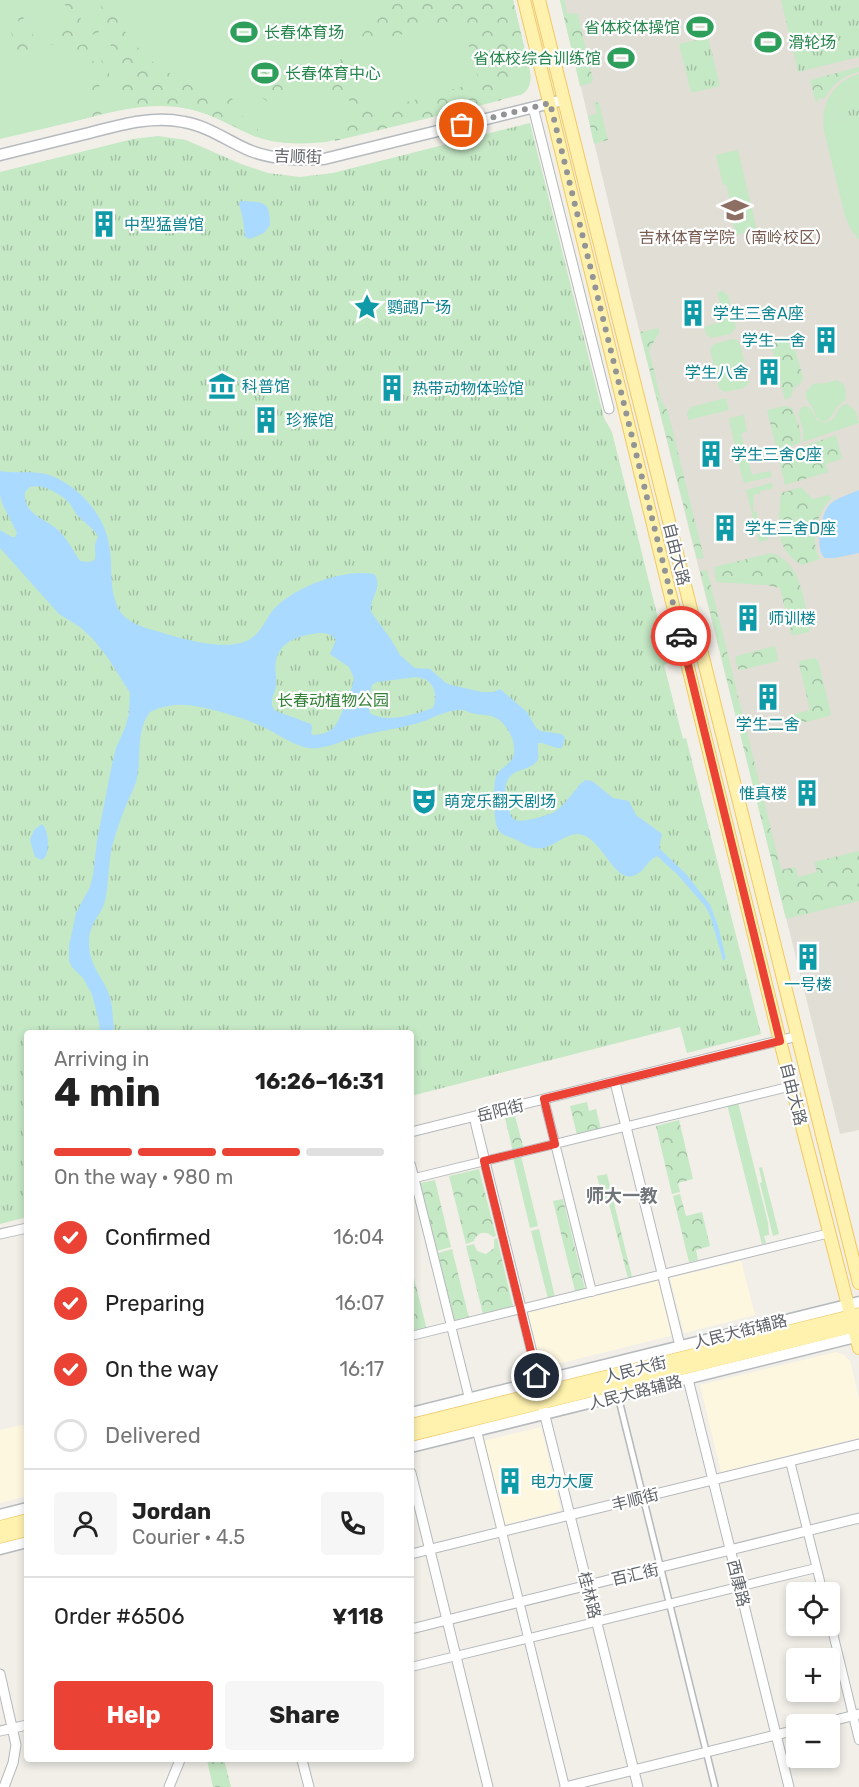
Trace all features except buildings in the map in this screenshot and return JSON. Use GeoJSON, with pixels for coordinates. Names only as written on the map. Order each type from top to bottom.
{"type":"FeatureCollection","features":[{"type":"Feature","properties":{"kind":"main road","name":"自由大路"},"geometry":{"type":"LineString","coordinates":[[524,0],[780,1041],[856,1323]]}},
{"type":"Feature","properties":{"kind":"main road","name":"自由大路"},"geometry":{"type":"LineString","coordinates":[[539,0],[859,1283]]}},
{"type":"Feature","properties":{"kind":"main road","name":"吉顺街"},"geometry":{"type":"LineString","coordinates":[[0,155],[130,123],[165,120],[199,126],[251,151],[269,156],[324,159],[563,100]]}},
{"type":"Feature","properties":{"kind":"main road","name":"人民大街辅路"},"geometry":{"type":"LineString","coordinates":[[414,1412],[680,1346],[856,1323]]}},
{"type":"Feature","properties":{"kind":"main road","name":"人民大路辅路"},"geometry":{"type":"LineString","coordinates":[[414,1446],[477,1431],[543,1408],[618,1396],[688,1379],[856,1323]]}},
{"type":"Feature","properties":{"kind":"main road","name":"人民大街"},"geometry":{"type":"LineString","coordinates":[[414,1434],[543,1408],[856,1323]]}},
{"type":"Feature","properties":{"kind":"main road","name":"人民大街"},"geometry":{"type":"LineString","coordinates":[[414,1424],[856,1323]]}},
{"type":"Feature","properties":{"kind":"main road"},"geometry":{"type":"LineString","coordinates":[[0,1515],[24,1509]]}},
{"type":"Feature","properties":{"kind":"main road"},"geometry":{"type":"LineString","coordinates":[[0,1527],[24,1521]]}},
{"type":"Feature","properties":{"kind":"main road"},"geometry":{"type":"LineString","coordinates":[[0,1537],[24,1531]]}},
{"type":"Feature","properties":{"kind":"main road"},"geometry":{"type":"LineString","coordinates":[[0,1549],[24,1543]]}},
{"type":"Feature","properties":{"kind":"street"},"geometry":{"type":"LineString","coordinates":[[533,107],[609,410]]}},
{"type":"Feature","properties":{"kind":"street","name":"岳阳街"},"geometry":{"type":"LineString","coordinates":[[414,1131],[798,1036]]}},
{"type":"Feature","properties":{"kind":"street"},"geometry":{"type":"LineString","coordinates":[[615,1082],[680,1346]]}},
{"type":"Feature","properties":{"kind":"street"},"geometry":{"type":"LineString","coordinates":[[414,1179],[792,1086]]}},
{"type":"Feature","properties":{"kind":"street"},"geometry":{"type":"LineString","coordinates":[[544,1099],[592,1292]]}},
{"type":"Feature","properties":{"kind":"street"},"geometry":{"type":"LineString","coordinates":[[474,1117],[539,1381]]}},
{"type":"Feature","properties":{"kind":"street"},"geometry":{"type":"LineString","coordinates":[[414,1183],[469,1398]]}},
{"type":"Feature","properties":{"kind":"street"},"geometry":{"type":"LineString","coordinates":[[0,1234],[24,1229]]}},
{"type":"Feature","properties":{"kind":"street"},"geometry":{"type":"LineString","coordinates":[[414,1335],[830,1233]]}},
{"type":"Feature","properties":{"kind":"street","name":"西康路"},"geometry":{"type":"LineString","coordinates":[[688,1379],[789,1787]]}},
{"type":"Feature","properties":{"kind":"street"},"geometry":{"type":"LineString","coordinates":[[618,1396],[715,1787]]}},
{"type":"Feature","properties":{"kind":"street","name":"桂林路"},"geometry":{"type":"LineString","coordinates":[[543,1408],[638,1787]]}},
{"type":"Feature","properties":{"kind":"street"},"geometry":{"type":"LineString","coordinates":[[477,1431],[565,1787],[786,1732]]}},
{"type":"Feature","properties":{"kind":"street","name":"丰顺街"},"geometry":{"type":"LineString","coordinates":[[414,1553],[859,1444]]}},
{"type":"Feature","properties":{"kind":"street"},"geometry":{"type":"LineString","coordinates":[[790,1461],[820,1582]]}},
{"type":"Feature","properties":{"kind":"street"},"geometry":{"type":"LineString","coordinates":[[414,1485],[488,1787]]}},
{"type":"Feature","properties":{"kind":"street","name":"百汇街"},"geometry":{"type":"LineString","coordinates":[[414,1628],[859,1518]]}},
{"type":"Feature","properties":{"kind":"street"},"geometry":{"type":"LineString","coordinates":[[414,1666],[816,1568]]}},
{"type":"Feature","properties":{"kind":"street"},"geometry":{"type":"LineString","coordinates":[[834,1636],[856,1715],[859,1740]]}},
{"type":"Feature","properties":{"kind":"street"},"geometry":{"type":"LineString","coordinates":[[0,1674],[16,1738],[16,1753],[4,1787]]}},
{"type":"Feature","properties":{"kind":"street"},"geometry":{"type":"LineString","coordinates":[[840,1719],[856,1715]]}},
{"type":"Feature","properties":{"kind":"street"},"geometry":{"type":"LineString","coordinates":[[0,1731],[24,1726]]}},
{"type":"Feature","properties":{"kind":"street"},"geometry":{"type":"LineString","coordinates":[[169,1787],[179,1762]]}},
{"type":"Feature","properties":{"kind":"street"},"geometry":{"type":"LineString","coordinates":[[303,1762],[309,1787]]}},
{"type":"Feature","properties":{"kind":"shaded area"},"geometry":{"type":"Polygon","coordinates":[[[560,0],[859,0],[859,1130],[840,1134],[632,301],[560,0]]]}},
{"type":"Feature","properties":{"kind":"shaded area"},"geometry":{"type":"Polygon","coordinates":[[[741,1261],[755,1315],[684,1333],[670,1278],[741,1261]]]}},
{"type":"Feature","properties":{"kind":"shaded area"},"geometry":{"type":"Polygon","coordinates":[[[661,1280],[674,1335],[541,1368],[527,1313],[661,1280]]]}},
{"type":"Feature","properties":{"kind":"shaded area"},"geometry":{"type":"Polygon","coordinates":[[[836,1352],[844,1355],[850,1361],[859,1399],[859,1438],[721,1472],[700,1385],[836,1352]]]}},
{"type":"Feature","properties":{"kind":"shaded area"},"geometry":{"type":"Polygon","coordinates":[[[24,1425],[24,1497],[0,1503],[0,1430],[24,1425]]]}},
{"type":"Feature","properties":{"kind":"shaded area","name":"电力大厦"},"geometry":{"type":"Polygon","coordinates":[[[541,1427],[561,1510],[504,1525],[483,1441],[541,1427]]]}},
{"type":"Feature","properties":{"kind":"green space","name":"长春体育中心"},"geometry":{"type":"Polygon","coordinates":[[[0,0],[513,0],[531,79],[528,89],[520,95],[326,142],[292,143],[266,140],[199,111],[161,106],[118,111],[0,139],[0,0]]]}},
{"type":"Feature","properties":{"kind":"green space"},"geometry":{"type":"Polygon","coordinates":[[[14,0],[19,0],[26,28],[31,27],[36,46],[34,49],[13,54],[11,31],[20,28],[14,0]]]}},
{"type":"Feature","properties":{"kind":"green space"},"geometry":{"type":"Polygon","coordinates":[[[64,0],[76,0],[83,28],[97,25],[114,94],[110,95],[95,34],[46,46],[42,32],[70,25],[64,0]]]}},
{"type":"Feature","properties":{"kind":"green space"},"geometry":{"type":"Polygon","coordinates":[[[382,0],[513,0],[530,72],[514,75],[508,81],[504,80],[495,95],[502,100],[335,141],[333,132],[347,129],[345,116],[352,114],[348,94],[322,97],[322,79],[327,70],[349,52],[359,71],[358,83],[353,85],[356,99],[370,97],[374,108],[378,110],[479,82],[461,18],[360,46],[356,43],[369,26],[382,0]]]}},
{"type":"Feature","properties":{"kind":"green space"},"geometry":{"type":"Polygon","coordinates":[[[560,0],[564,0],[567,13],[578,14],[593,80],[591,83],[580,86],[560,0]]]}},
{"type":"Feature","properties":{"kind":"green space"},"geometry":{"type":"Polygon","coordinates":[[[781,0],[859,0],[859,57],[798,72],[781,0]]]}},
{"type":"Feature","properties":{"kind":"green space"},"geometry":{"type":"Polygon","coordinates":[[[109,2],[133,43],[158,67],[190,84],[230,95],[242,116],[258,129],[258,135],[256,137],[209,115],[179,107],[145,106],[126,109],[101,5],[109,2]]]}},
{"type":"Feature","properties":{"kind":"green space"},"geometry":{"type":"Polygon","coordinates":[[[708,37],[720,86],[691,93],[679,44],[708,37]]]}},
{"type":"Feature","properties":{"kind":"green space"},"geometry":{"type":"Polygon","coordinates":[[[89,43],[106,113],[79,120],[77,113],[96,108],[82,50],[48,58],[45,55],[89,43]]]}},
{"type":"Feature","properties":{"kind":"green space"},"geometry":{"type":"Polygon","coordinates":[[[275,67],[288,72],[293,85],[288,98],[275,103],[262,98],[257,85],[262,72],[275,67]]]}},
{"type":"Feature","properties":{"kind":"green space"},"geometry":{"type":"Polygon","coordinates":[[[859,67],[859,72],[838,81],[824,99],[820,98],[816,103],[810,80],[859,67]]]}},
{"type":"Feature","properties":{"kind":"green space"},"geometry":{"type":"Polygon","coordinates":[[[859,74],[859,86],[840,100],[835,110],[834,122],[859,116],[859,240],[845,216],[823,121],[826,103],[835,88],[850,77],[859,74]]]}},
{"type":"Feature","properties":{"kind":"green space"},"geometry":{"type":"Polygon","coordinates":[[[859,86],[859,116],[834,122],[840,100],[859,86]]]}},
{"type":"Feature","properties":{"kind":"green space"},"geometry":{"type":"Polygon","coordinates":[[[594,102],[599,103],[608,140],[594,144],[588,116],[597,114],[594,102]]]}},
{"type":"Feature","properties":{"kind":"green space","name":"长春动植物公园"},"geometry":{"type":"Polygon","coordinates":[[[530,123],[604,418],[612,432],[669,663],[664,665],[683,739],[686,738],[761,1034],[687,1053],[680,1027],[414,1095],[414,1030],[24,1030],[24,1218],[0,1224],[0,172],[133,139],[158,136],[186,140],[268,173],[300,177],[333,173],[530,123]]]}},
{"type":"Feature","properties":{"kind":"green space"},"geometry":{"type":"Polygon","coordinates":[[[738,150],[757,230],[736,235],[726,184],[723,185],[716,155],[738,150]]]}},
{"type":"Feature","properties":{"kind":"green space"},"geometry":{"type":"Polygon","coordinates":[[[722,291],[728,295],[736,328],[730,334],[711,338],[706,334],[704,327],[724,321],[717,292],[722,291]]]}},
{"type":"Feature","properties":{"kind":"green space"},"geometry":{"type":"Polygon","coordinates":[[[659,328],[659,333],[649,350],[661,400],[668,412],[704,558],[697,559],[640,332],[659,328]]]}},
{"type":"Feature","properties":{"kind":"green space"},"geometry":{"type":"Polygon","coordinates":[[[791,335],[803,378],[794,388],[791,397],[785,400],[770,340],[791,335]]]}},
{"type":"Feature","properties":{"kind":"green space"},"geometry":{"type":"Polygon","coordinates":[[[733,339],[740,344],[749,383],[744,388],[724,392],[719,388],[710,349],[714,344],[733,339]]]}},
{"type":"Feature","properties":{"kind":"green space"},"geometry":{"type":"Polygon","coordinates":[[[836,380],[845,387],[845,400],[824,422],[816,417],[806,397],[806,392],[813,384],[836,380]]]}},
{"type":"Feature","properties":{"kind":"green space"},"geometry":{"type":"Polygon","coordinates":[[[726,398],[729,410],[688,420],[687,413],[691,407],[726,398]]]}},
{"type":"Feature","properties":{"kind":"green space"},"geometry":{"type":"Polygon","coordinates":[[[847,404],[856,411],[859,423],[803,442],[803,429],[798,414],[801,408],[805,406],[810,408],[817,420],[825,423],[833,419],[841,406],[847,404]]]}},
{"type":"Feature","properties":{"kind":"green space"},"geometry":{"type":"Polygon","coordinates":[[[785,406],[792,408],[796,417],[800,429],[800,443],[777,451],[767,410],[785,406]]]}},
{"type":"Feature","properties":{"kind":"green space"},"geometry":{"type":"Polygon","coordinates":[[[744,415],[747,432],[741,433],[752,475],[770,471],[772,475],[745,483],[729,420],[744,415]]]}},
{"type":"Feature","properties":{"kind":"green space"},"geometry":{"type":"Polygon","coordinates":[[[836,435],[842,459],[826,464],[828,472],[785,485],[778,455],[836,435]]]}},
{"type":"Feature","properties":{"kind":"green space"},"geometry":{"type":"Polygon","coordinates":[[[773,484],[772,489],[754,494],[753,511],[757,512],[758,531],[769,532],[768,540],[759,542],[746,490],[773,484]]]}},
{"type":"Feature","properties":{"kind":"green space"},"geometry":{"type":"Polygon","coordinates":[[[801,487],[813,499],[828,495],[832,498],[822,510],[816,527],[815,544],[820,559],[802,565],[786,551],[779,524],[781,493],[801,487]]]}},
{"type":"Feature","properties":{"kind":"green space"},"geometry":{"type":"Polygon","coordinates":[[[771,553],[781,557],[789,565],[800,584],[809,632],[791,634],[780,588],[716,582],[714,567],[771,553]]]}},
{"type":"Feature","properties":{"kind":"green space"},"geometry":{"type":"Polygon","coordinates":[[[707,570],[781,870],[795,867],[798,877],[817,872],[814,862],[859,851],[859,901],[786,919],[700,571],[707,570]]]}},
{"type":"Feature","properties":{"kind":"green space"},"geometry":{"type":"Polygon","coordinates":[[[774,646],[778,661],[738,669],[735,658],[737,656],[774,646]]]}},
{"type":"Feature","properties":{"kind":"green space"},"geometry":{"type":"Polygon","coordinates":[[[814,658],[818,660],[831,714],[790,726],[788,716],[810,710],[799,664],[800,661],[814,658]]]}},
{"type":"Feature","properties":{"kind":"green space"},"geometry":{"type":"Polygon","coordinates":[[[587,1102],[589,1111],[596,1109],[601,1129],[577,1135],[570,1106],[587,1102]]]}},
{"type":"Feature","properties":{"kind":"green space"},"geometry":{"type":"Polygon","coordinates":[[[738,1102],[768,1223],[769,1235],[764,1236],[766,1243],[762,1244],[727,1104],[738,1102]]]}},
{"type":"Feature","properties":{"kind":"green space"},"geometry":{"type":"Polygon","coordinates":[[[515,1116],[524,1150],[513,1152],[505,1118],[515,1116]]]}},
{"type":"Feature","properties":{"kind":"green space"},"geometry":{"type":"Polygon","coordinates":[[[679,1120],[693,1179],[678,1183],[680,1192],[672,1194],[656,1126],[679,1120]]]}},
{"type":"Feature","properties":{"kind":"green space"},"geometry":{"type":"Polygon","coordinates":[[[521,1156],[538,1226],[530,1228],[513,1157],[521,1156]]]}},
{"type":"Feature","properties":{"kind":"green space"},"geometry":{"type":"Polygon","coordinates":[[[762,1167],[779,1234],[773,1236],[760,1183],[762,1182],[759,1168],[762,1167]]]}},
{"type":"Feature","properties":{"kind":"green space"},"geometry":{"type":"Polygon","coordinates":[[[479,1169],[496,1236],[482,1233],[474,1241],[466,1244],[449,1176],[479,1169]]]}},
{"type":"Feature","properties":{"kind":"green space"},"geometry":{"type":"Polygon","coordinates":[[[607,1174],[632,1277],[628,1278],[608,1200],[603,1201],[597,1176],[607,1174]]]}},
{"type":"Feature","properties":{"kind":"green space"},"geometry":{"type":"Polygon","coordinates":[[[435,1180],[451,1247],[437,1251],[420,1183],[435,1180]]]}},
{"type":"Feature","properties":{"kind":"green space"},"geometry":{"type":"Polygon","coordinates":[[[680,1194],[686,1216],[702,1212],[710,1246],[696,1250],[698,1260],[689,1262],[673,1196],[680,1194]]]}},
{"type":"Feature","properties":{"kind":"green space"},"geometry":{"type":"Polygon","coordinates":[[[563,1199],[585,1289],[575,1291],[553,1201],[563,1199]]]}},
{"type":"Feature","properties":{"kind":"green space"},"geometry":{"type":"Polygon","coordinates":[[[539,1229],[555,1297],[548,1299],[531,1231],[539,1229]]]}},
{"type":"Feature","properties":{"kind":"green space"},"geometry":{"type":"Polygon","coordinates":[[[497,1238],[513,1307],[483,1314],[466,1246],[474,1244],[477,1251],[486,1254],[494,1248],[494,1239],[497,1238]]]}},
{"type":"Feature","properties":{"kind":"green space"},"geometry":{"type":"Polygon","coordinates":[[[452,1249],[469,1318],[454,1321],[438,1253],[452,1249]]]}},
{"type":"Feature","properties":{"kind":"green space"},"geometry":{"type":"Polygon","coordinates":[[[414,1278],[427,1330],[414,1332],[414,1278]]]}},
{"type":"Feature","properties":{"kind":"green space"},"geometry":{"type":"Polygon","coordinates":[[[207,1762],[225,1762],[231,1787],[213,1787],[207,1762]]]}},
{"type":"Feature","properties":{"kind":"water"},"geometry":{"type":"Polygon","coordinates":[[[240,201],[259,202],[266,206],[270,216],[270,225],[264,233],[250,239],[245,237],[240,201]]]}},
{"type":"Feature","properties":{"kind":"water"},"geometry":{"type":"Polygon","coordinates":[[[0,471],[49,475],[70,486],[88,502],[102,523],[110,552],[113,589],[121,612],[141,626],[208,644],[233,644],[249,640],[258,633],[274,609],[283,601],[294,593],[320,581],[349,574],[374,574],[377,579],[377,588],[371,612],[400,655],[410,664],[415,668],[430,669],[451,685],[482,692],[493,692],[500,689],[527,712],[536,728],[565,737],[562,748],[538,743],[538,757],[535,764],[514,774],[507,781],[506,795],[513,818],[520,821],[531,820],[556,811],[585,780],[592,781],[613,798],[629,801],[636,815],[662,834],[659,848],[687,875],[710,905],[726,959],[723,960],[710,915],[705,906],[677,874],[657,856],[637,874],[626,876],[613,866],[586,836],[573,835],[546,847],[535,848],[500,832],[495,817],[495,781],[499,771],[513,757],[514,747],[508,730],[493,717],[456,710],[410,725],[327,746],[308,748],[225,713],[193,706],[172,705],[150,712],[142,728],[136,782],[112,847],[105,901],[89,936],[91,959],[110,997],[112,1010],[114,1030],[100,1030],[92,994],[69,961],[69,946],[76,913],[90,887],[93,875],[112,764],[129,714],[130,693],[93,639],[80,627],[59,614],[0,548],[0,530],[12,537],[15,537],[17,533],[2,503],[0,471]],[[38,486],[30,487],[25,492],[28,507],[61,533],[80,561],[93,561],[98,536],[77,515],[70,504],[51,490],[38,486]],[[320,633],[299,637],[282,648],[275,664],[276,685],[272,702],[276,711],[311,724],[313,735],[325,733],[335,725],[354,678],[349,667],[330,654],[336,640],[331,635],[320,633]],[[416,677],[377,682],[372,685],[368,700],[370,713],[384,718],[393,718],[433,708],[435,692],[433,687],[427,680],[416,677]]]}},
{"type":"Feature","properties":{"kind":"water"},"geometry":{"type":"Polygon","coordinates":[[[859,490],[859,553],[825,558],[819,540],[826,510],[836,500],[859,490]]]}},
{"type":"Feature","properties":{"kind":"water"},"geometry":{"type":"Polygon","coordinates":[[[42,824],[46,831],[48,844],[46,856],[42,860],[35,857],[30,840],[34,830],[42,824]]]}},
{"type":"Feature","properties":{"kind":"way so far"},"geometry":{"type":"LineString","coordinates":[[462,125],[550,103],[681,636]]}},
{"type":"Feature","properties":{"kind":"place","name":"省体校体操馆"},"geometry":{"type":"Point","coordinates":[700,27]}},
{"type":"Feature","properties":{"kind":"place","name":"长春体育场"},"geometry":{"type":"Point","coordinates":[244,32]}},
{"type":"Feature","properties":{"kind":"place","name":"滑轮场"},"geometry":{"type":"Point","coordinates":[768,42]}},
{"type":"Feature","properties":{"kind":"place","name":"省体校综合训练馆"},"geometry":{"type":"Point","coordinates":[621,58]}},
{"type":"Feature","properties":{"kind":"place","name":"长春体育中心"},"geometry":{"type":"Point","coordinates":[265,73]}},
{"type":"Feature","properties":{"kind":"place","name":"吉林体育学院（南岭校区）"},"geometry":{"type":"Point","coordinates":[735,210]}},
{"type":"Feature","properties":{"kind":"place","name":"中型猛兽馆"},"geometry":{"type":"Point","coordinates":[104,224]}},
{"type":"Feature","properties":{"kind":"place","name":"鹦鹉广场"},"geometry":{"type":"Point","coordinates":[367,307]}},
{"type":"Feature","properties":{"kind":"place","name":"学生三舍A座"},"geometry":{"type":"Point","coordinates":[693,313]}},
{"type":"Feature","properties":{"kind":"place","name":"学生一舍"},"geometry":{"type":"Point","coordinates":[826,340]}},
{"type":"Feature","properties":{"kind":"place","name":"学生八舍"},"geometry":{"type":"Point","coordinates":[769,372]}},
{"type":"Feature","properties":{"kind":"place","name":"科普馆"},"geometry":{"type":"Point","coordinates":[222,386]}},
{"type":"Feature","properties":{"kind":"place","name":"热带动物体验馆"},"geometry":{"type":"Point","coordinates":[392,388]}},
{"type":"Feature","properties":{"kind":"place","name":"珍猴馆"},"geometry":{"type":"Point","coordinates":[266,420]}},
{"type":"Feature","properties":{"kind":"place","name":"学生三舍C座"},"geometry":{"type":"Point","coordinates":[711,454]}},
{"type":"Feature","properties":{"kind":"place","name":"学生三舍D座"},"geometry":{"type":"Point","coordinates":[725,528]}},
{"type":"Feature","properties":{"kind":"place","name":"师训楼"},"geometry":{"type":"Point","coordinates":[748,618]}},
{"type":"Feature","properties":{"kind":"place","name":"学生二舍"},"geometry":{"type":"Point","coordinates":[768,697]}},
{"type":"Feature","properties":{"kind":"place","name":"惟真楼"},"geometry":{"type":"Point","coordinates":[807,793]}},
{"type":"Feature","properties":{"kind":"place","name":"萌宠乐翻天剧场"},"geometry":{"type":"Point","coordinates":[424,801]}},
{"type":"Feature","properties":{"kind":"place","name":"一号楼"},"geometry":{"type":"Point","coordinates":[808,957]}},
{"type":"Feature","properties":{"kind":"place","name":"电力大厦"},"geometry":{"type":"Point","coordinates":[510,1481]}},
{"type":"Feature","properties":{"kind":"district","name":"师大一教"},"geometry":{"type":"Point","coordinates":[622,1196]}},
{"type":"Feature","properties":{"kind":"route"},"geometry":{"type":"LineString","coordinates":[[537,1376],[484,1161],[555,1144],[544,1099],[780,1041],[681,636]]}}]}
